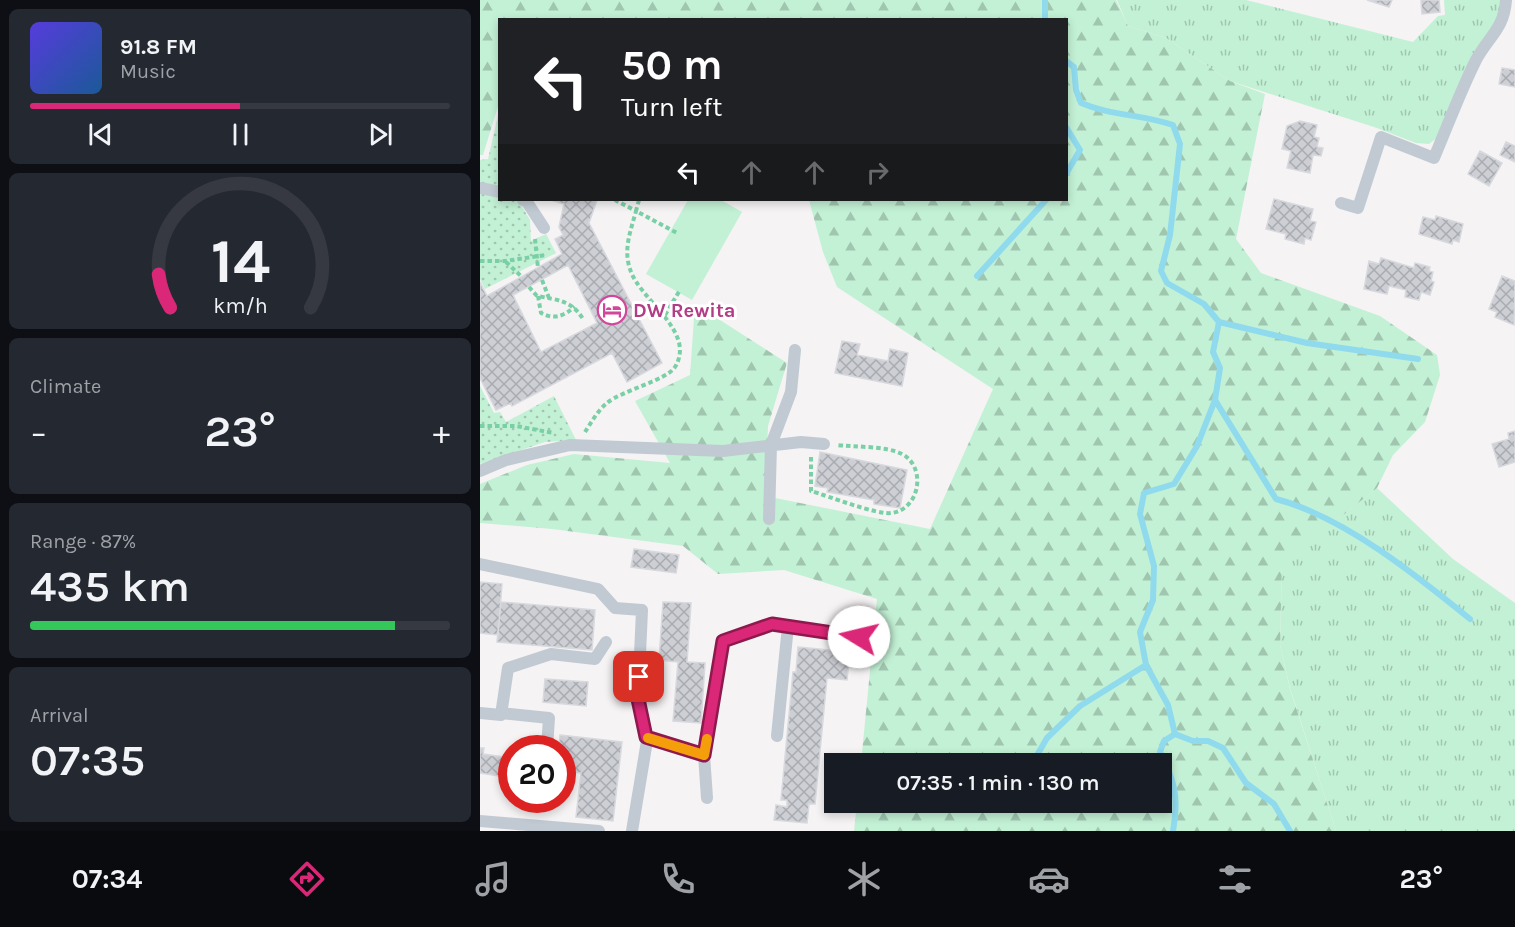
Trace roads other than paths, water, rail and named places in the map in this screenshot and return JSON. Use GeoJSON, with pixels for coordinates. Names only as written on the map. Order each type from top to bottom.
{"type":"FeatureCollection","features":[{"type":"Feature","properties":{"kind":"lane"},"geometry":{"type":"LineString","coordinates":[[1341,203],[1358,208],[1381,137],[1434,158],[1476,61],[1499,29],[1505,15],[1506,0]]}},
{"type":"Feature","properties":{"kind":"lane"},"geometry":{"type":"LineString","coordinates":[[480,188],[498,192]]}},
{"type":"Feature","properties":{"kind":"lane"},"geometry":{"type":"LineString","coordinates":[[525,201],[544,228]]}},
{"type":"Feature","properties":{"kind":"lane"},"geometry":{"type":"LineString","coordinates":[[769,519],[771,445],[791,392],[795,350]]}},
{"type":"Feature","properties":{"kind":"lane"},"geometry":{"type":"LineString","coordinates":[[480,471],[506,460],[570,446],[723,451],[771,445],[824,444]]}},
{"type":"Feature","properties":{"kind":"lane"},"geometry":{"type":"LineString","coordinates":[[480,564],[598,589],[615,608],[642,610],[638,699],[646,737],[632,831]]}},
{"type":"Feature","properties":{"kind":"lane"},"geometry":{"type":"LineString","coordinates":[[707,798],[704,755],[723,641],[772,624],[859,637]]}},
{"type":"Feature","properties":{"kind":"lane"},"geometry":{"type":"LineString","coordinates":[[777,736],[788,626]]}},
{"type":"Feature","properties":{"kind":"lane"},"geometry":{"type":"LineString","coordinates":[[501,713],[508,668],[551,654],[595,659],[606,642]]}},
{"type":"Feature","properties":{"kind":"lane"},"geometry":{"type":"LineString","coordinates":[[480,713],[549,718],[548,735]]}},
{"type":"Feature","properties":{"kind":"lane"},"geometry":{"type":"LineString","coordinates":[[646,737],[704,755]]}},
{"type":"Feature","properties":{"kind":"lane"},"geometry":{"type":"LineString","coordinates":[[480,822],[500,831]]}},
{"type":"Feature","properties":{"kind":"lane"},"geometry":{"type":"LineString","coordinates":[[480,822],[599,831]]}},
{"type":"Feature","properties":{"kind":"waterway"},"geometry":{"type":"LineString","coordinates":[[1045,0],[1045,18]]}},
{"type":"Feature","properties":{"kind":"waterway"},"geometry":{"type":"LineString","coordinates":[[1068,62],[1074,67],[1076,90],[1081,103],[1173,125],[1180,144],[1170,235],[1161,271],[1167,283],[1204,304],[1219,322],[1213,352],[1220,368],[1215,400],[1197,446],[1174,484],[1144,493],[1140,514],[1154,566],[1153,600],[1140,632],[1146,665],[1168,705],[1175,734],[1164,741],[1160,752],[1174,790],[1176,809],[1173,831]]}},
{"type":"Feature","properties":{"kind":"waterway"},"geometry":{"type":"LineString","coordinates":[[1068,130],[1080,150],[1068,171]]}},
{"type":"Feature","properties":{"kind":"waterway"},"geometry":{"type":"LineString","coordinates":[[977,276],[1045,201]]}},
{"type":"Feature","properties":{"kind":"waterway"},"geometry":{"type":"LineString","coordinates":[[1219,322],[1307,343],[1418,359]]}},
{"type":"Feature","properties":{"kind":"waterway"},"geometry":{"type":"LineString","coordinates":[[1215,400],[1276,499],[1327,519],[1353,533],[1403,566],[1470,619]]}},
{"type":"Feature","properties":{"kind":"waterway"},"geometry":{"type":"LineString","coordinates":[[1038,753],[1047,738],[1080,706],[1146,665]]}},
{"type":"Feature","properties":{"kind":"waterway"},"geometry":{"type":"LineString","coordinates":[[1175,734],[1193,741],[1208,741],[1223,748],[1246,783],[1274,804],[1290,831]]}},
{"type":"Feature","properties":{"kind":"place","name":"DW Rewita"},"geometry":{"type":"Point","coordinates":[612,310]}}]}
